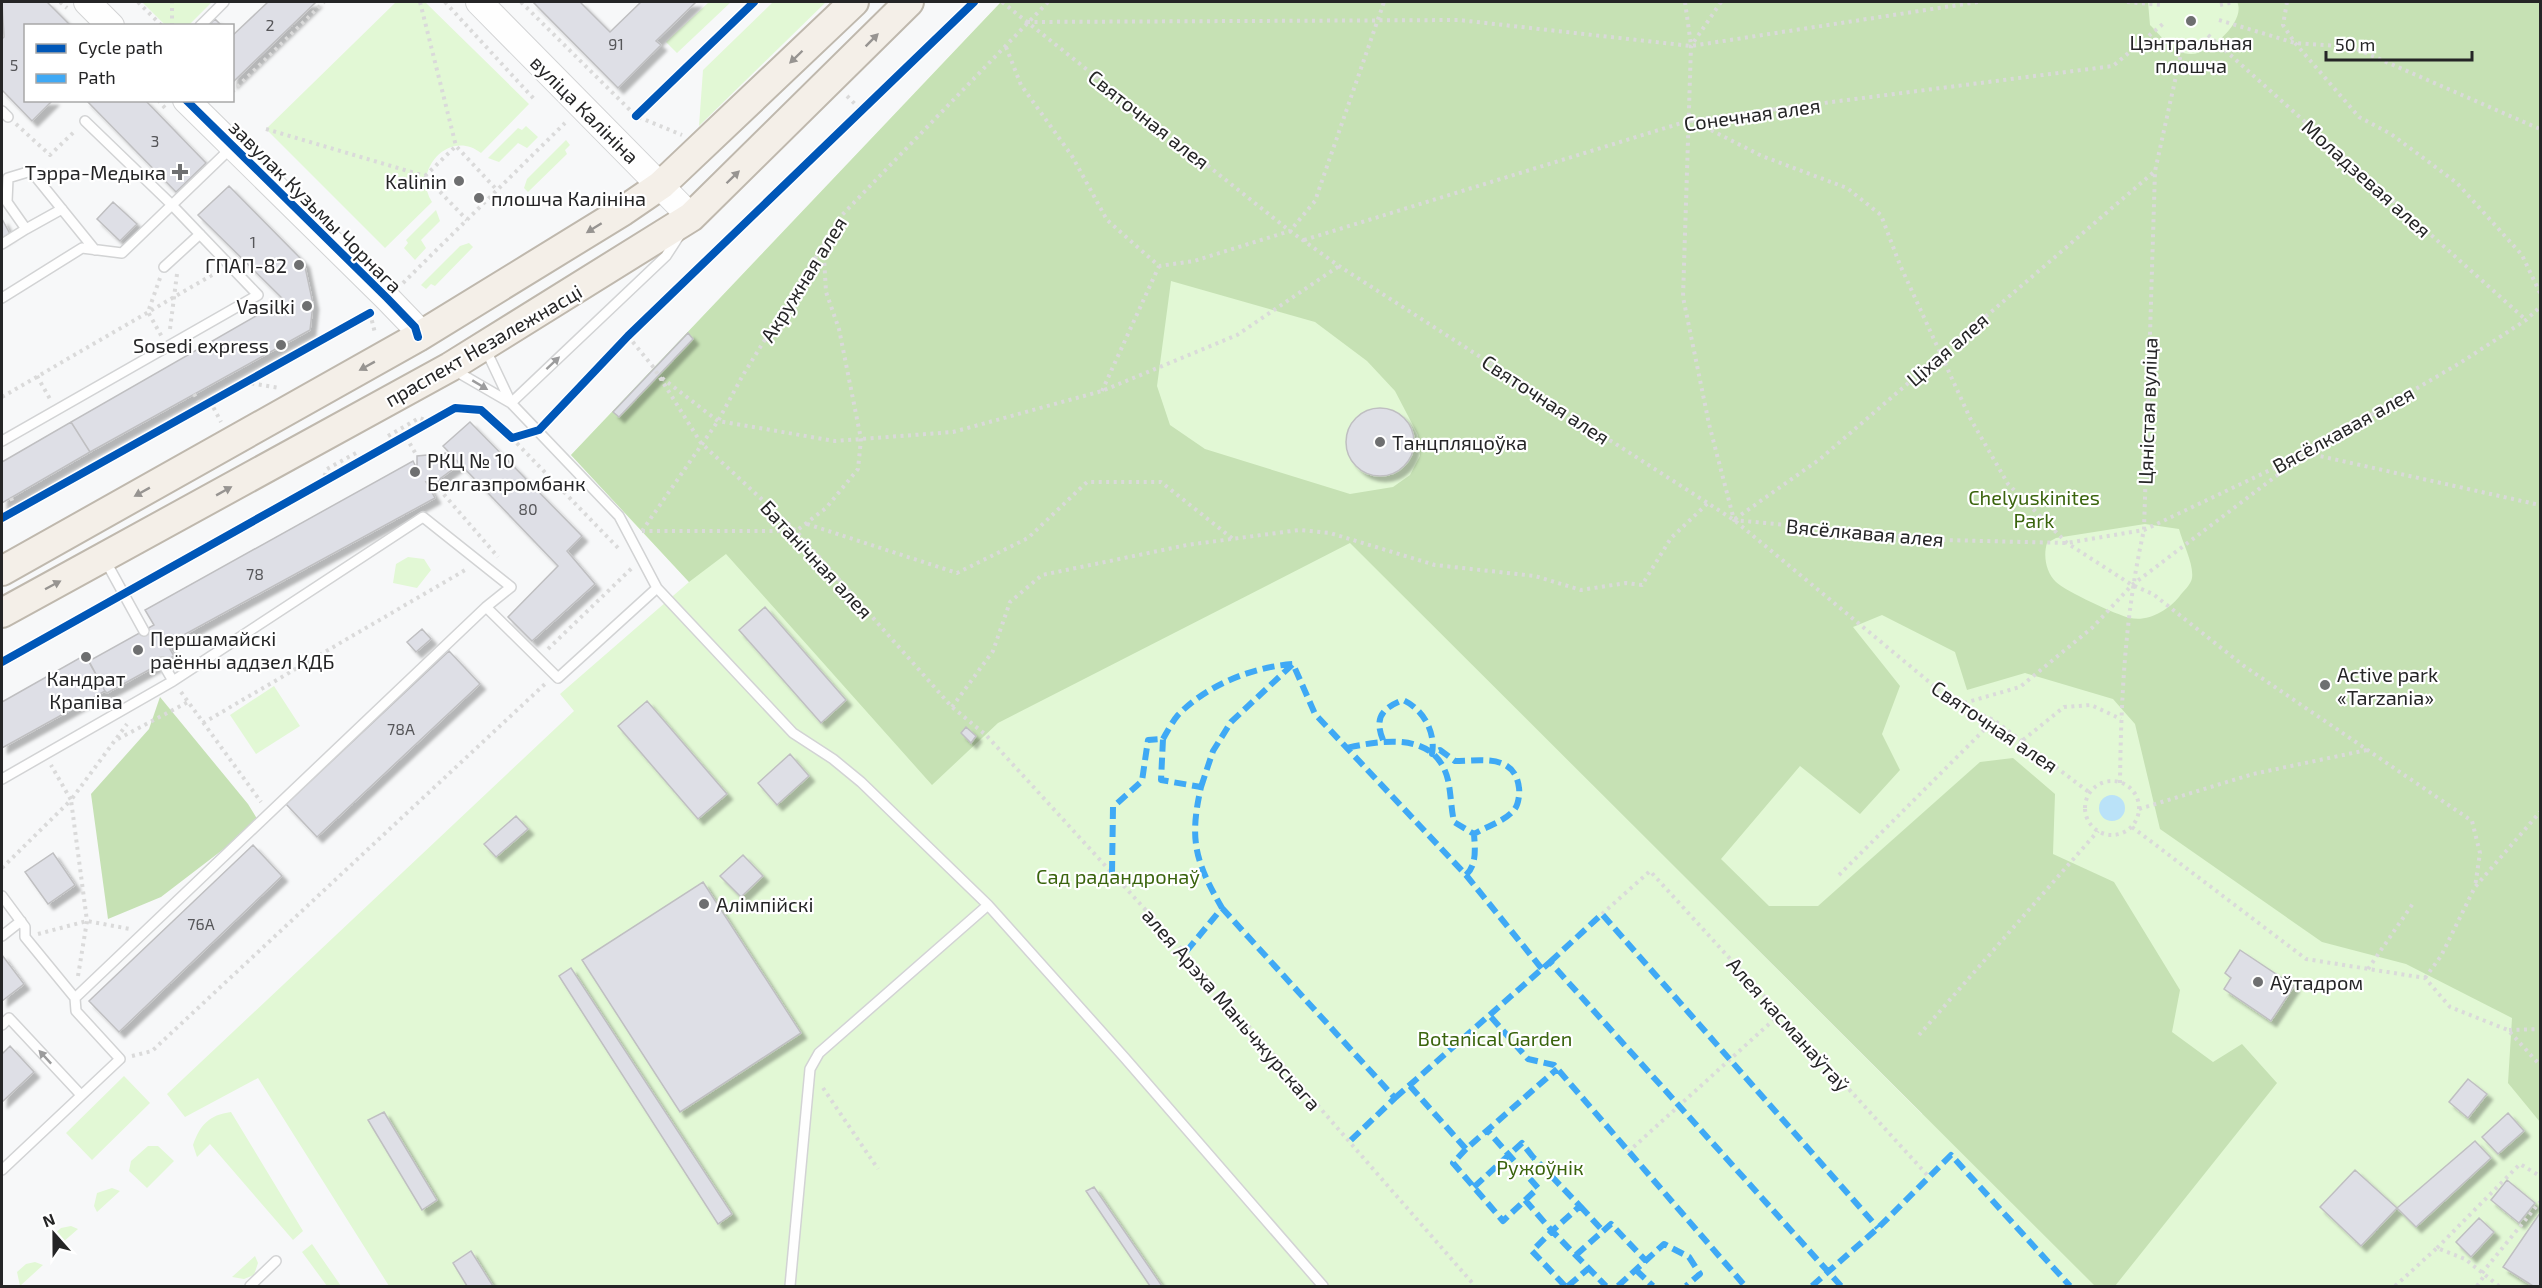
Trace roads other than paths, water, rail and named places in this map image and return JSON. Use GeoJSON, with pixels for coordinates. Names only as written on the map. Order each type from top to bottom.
{"type":"FeatureCollection","features":[{"type":"Feature","properties":{"kind":"main road","name":"праспект Незалежнасці"},"geometry":{"type":"LineString","coordinates":[[2,571],[418,337],[661,185],[854,2]]}},
{"type":"Feature","properties":{"kind":"main road","name":"праспект Незалежнасці"},"geometry":{"type":"LineString","coordinates":[[2,613],[450,367],[691,217],[909,2]]}},
{"type":"Feature","properties":{"kind":"street"},"geometry":{"type":"LineString","coordinates":[[87,2],[109,24]]}},
{"type":"Feature","properties":{"kind":"street","name":"вуліца Калініна"},"geometry":{"type":"LineString","coordinates":[[479,2],[691,217]]}},
{"type":"Feature","properties":{"kind":"street","name":"завулак Кузьмы Чорнага"},"geometry":{"type":"LineString","coordinates":[[188,102],[387,298],[415,327],[418,337]]}},
{"type":"Feature","properties":{"kind":"lane"},"geometry":{"type":"LineString","coordinates":[[202,24],[224,2]]}},
{"type":"Feature","properties":{"kind":"lane"},"geometry":{"type":"LineString","coordinates":[[2,441],[258,295],[171,204],[85,121]]}},
{"type":"Feature","properties":{"kind":"lane"},"geometry":{"type":"LineString","coordinates":[[2,298],[82,248],[122,253],[233,147]]}},
{"type":"Feature","properties":{"kind":"lane"},"geometry":{"type":"LineString","coordinates":[[26,229],[7,202],[8,178],[31,171],[95,250]]}},
{"type":"Feature","properties":{"kind":"lane"},"geometry":{"type":"LineString","coordinates":[[2,244],[62,209]]}},
{"type":"Feature","properties":{"kind":"lane"},"geometry":{"type":"LineString","coordinates":[[511,404],[666,256],[691,217]]}},
{"type":"Feature","properties":{"kind":"lane"},"geometry":{"type":"LineString","coordinates":[[164,267],[200,234]]}},
{"type":"Feature","properties":{"kind":"lane"},"geometry":{"type":"LineString","coordinates":[[484,346],[511,404]]}},
{"type":"Feature","properties":{"kind":"lane"},"geometry":{"type":"LineString","coordinates":[[450,367],[511,404],[619,516],[657,588],[793,733],[833,759],[861,782],[988,905],[1124,1057],[1323,1287]]}},
{"type":"Feature","properties":{"kind":"lane"},"geometry":{"type":"LineString","coordinates":[[2,779],[173,681],[423,517],[511,587],[486,607],[142,931],[75,998]]}},
{"type":"Feature","properties":{"kind":"lane"},"geometry":{"type":"LineString","coordinates":[[104,558],[144,631]]}},
{"type":"Feature","properties":{"kind":"lane"},"geometry":{"type":"LineString","coordinates":[[486,607],[558,678],[657,588]]}},
{"type":"Feature","properties":{"kind":"lane"},"geometry":{"type":"LineString","coordinates":[[162,662],[173,681]]}},
{"type":"Feature","properties":{"kind":"lane"},"geometry":{"type":"LineString","coordinates":[[2,896],[25,927],[25,937],[75,998],[76,1011],[120,1059],[2,1170]]}},
{"type":"Feature","properties":{"kind":"lane"},"geometry":{"type":"LineString","coordinates":[[790,1287],[810,1069],[819,1053],[988,905]]}},
{"type":"Feature","properties":{"kind":"lane"},"geometry":{"type":"LineString","coordinates":[[2,936],[21,921]]}},
{"type":"Feature","properties":{"kind":"lane"},"geometry":{"type":"LineString","coordinates":[[5,1021],[81,1095]]}},
{"type":"Feature","properties":{"kind":"lane"},"geometry":{"type":"LineString","coordinates":[[250,1287],[276,1261]]}},
{"type":"Feature","properties":{"kind":"water"},"geometry":{"type":"Polygon","coordinates":[[[2112,795],[2121,799],[2125,808],[2121,817],[2112,821],[2103,817],[2099,808],[2103,799],[2112,795]]]}},
{"type":"Feature","properties":{"kind":"place","name":"Цэнтральная плошча"},"geometry":{"type":"Point","coordinates":[2191,21]}},
{"type":"Feature","properties":{"kind":"place","name":"Тэрра-Медыка"},"geometry":{"type":"Point","coordinates":[180,172]}},
{"type":"Feature","properties":{"kind":"place","name":"Kalinin"},"geometry":{"type":"Point","coordinates":[459,181]}},
{"type":"Feature","properties":{"kind":"place","name":"плошча Калініна"},"geometry":{"type":"Point","coordinates":[479,198]}},
{"type":"Feature","properties":{"kind":"place","name":"ГПАП-82"},"geometry":{"type":"Point","coordinates":[299,265]}},
{"type":"Feature","properties":{"kind":"place","name":"Vasilki"},"geometry":{"type":"Point","coordinates":[307,306]}},
{"type":"Feature","properties":{"kind":"place","name":"Sosedi express"},"geometry":{"type":"Point","coordinates":[281,345]}},
{"type":"Feature","properties":{"kind":"place","name":"Танцпляцоўка"},"geometry":{"type":"Point","coordinates":[1380,442]}},
{"type":"Feature","properties":{"kind":"place","name":"РКЦ № 10 Белгазпромбанк"},"geometry":{"type":"Point","coordinates":[415,472]}},
{"type":"Feature","properties":{"kind":"place","name":"Першамайскі раённы аддзел КДБ"},"geometry":{"type":"Point","coordinates":[138,650]}},
{"type":"Feature","properties":{"kind":"place","name":"Кандрат Крапіва"},"geometry":{"type":"Point","coordinates":[86,657]}},
{"type":"Feature","properties":{"kind":"place","name":"Active park «Tarzania»"},"geometry":{"type":"Point","coordinates":[2325,685]}},
{"type":"Feature","properties":{"kind":"place","name":"Алімпійскі"},"geometry":{"type":"Point","coordinates":[704,904]}},
{"type":"Feature","properties":{"kind":"place","name":"Аўтадром"},"geometry":{"type":"Point","coordinates":[2258,982]}},
{"type":"Feature","properties":{"kind":"park label","name":"Chelyuskinites Park"},"geometry":{"type":"Point","coordinates":[2034,508]}},
{"type":"Feature","properties":{"kind":"park label","name":"Сад радандронаў"},"geometry":{"type":"Point","coordinates":[1118,876]}},
{"type":"Feature","properties":{"kind":"park label","name":"Botanical Garden"},"geometry":{"type":"Point","coordinates":[1495,1038]}},
{"type":"Feature","properties":{"kind":"park label","name":"Ружоўнік"},"geometry":{"type":"Point","coordinates":[1540,1167]}}]}
